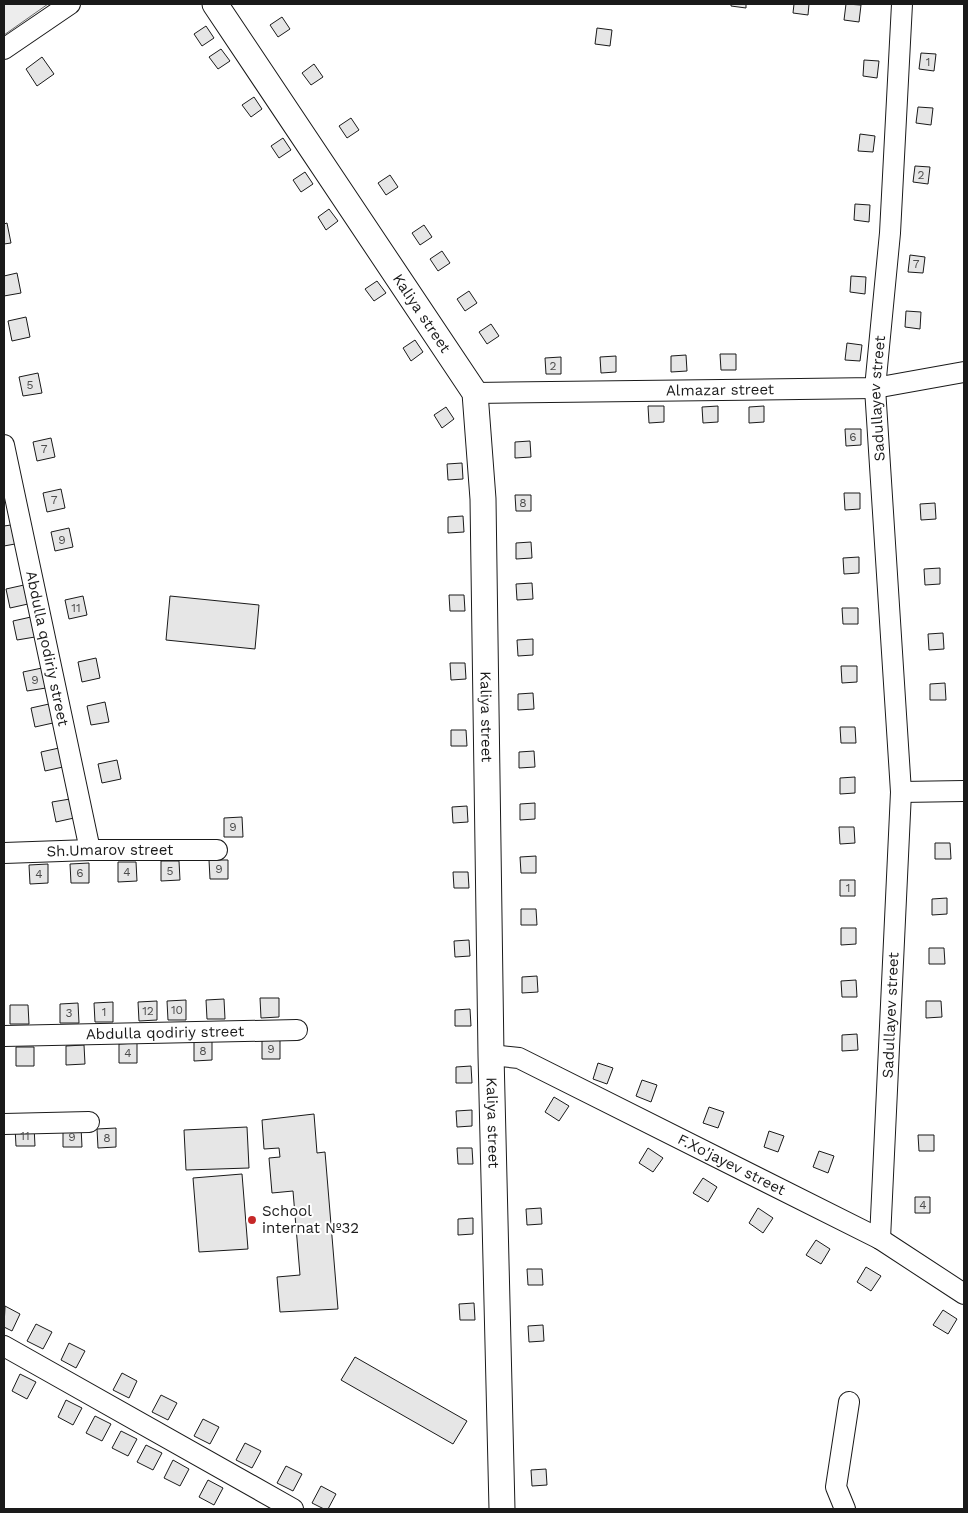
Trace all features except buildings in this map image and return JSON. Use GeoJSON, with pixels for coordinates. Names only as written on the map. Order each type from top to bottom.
{"type":"FeatureCollection","features":[{"type":"Feature","properties":{"kind":"main road","name":"Kaliya street"},"geometry":{"type":"LineString","coordinates":[[214,4],[475,393],[483,498],[491,1055],[502,1509]]}},
{"type":"Feature","properties":{"kind":"street"},"geometry":{"type":"LineString","coordinates":[[4,49],[70,4]]}},
{"type":"Feature","properties":{"kind":"street","name":"Sadullayev street"},"geometry":{"type":"LineString","coordinates":[[880,1239],[901,792],[876,388],[890,233],[902,4]]}},
{"type":"Feature","properties":{"kind":"street","name":"Almazar street"},"geometry":{"type":"LineString","coordinates":[[475,393],[876,388],[964,372]]}},
{"type":"Feature","properties":{"kind":"street","name":"Abdulla qodiriy street"},"geometry":{"type":"LineString","coordinates":[[4,445],[90,850]]}},
{"type":"Feature","properties":{"kind":"street"},"geometry":{"type":"LineString","coordinates":[[901,792],[964,791]]}},
{"type":"Feature","properties":{"kind":"street","name":"Sh.Umarov street"},"geometry":{"type":"LineString","coordinates":[[4,853],[90,850],[217,850]]}},
{"type":"Feature","properties":{"kind":"street","name":"Abdulla qodiriy street"},"geometry":{"type":"LineString","coordinates":[[4,1036],[297,1030]]}},
{"type":"Feature","properties":{"kind":"street","name":"F.Хo'jayev street"},"geometry":{"type":"LineString","coordinates":[[491,1055],[519,1058],[880,1239],[964,1294]]}},
{"type":"Feature","properties":{"kind":"street"},"geometry":{"type":"LineString","coordinates":[[4,1124],[89,1122]]}},
{"type":"Feature","properties":{"kind":"street"},"geometry":{"type":"LineString","coordinates":[[4,1346],[292,1509]]}},
{"type":"Feature","properties":{"kind":"street"},"geometry":{"type":"LineString","coordinates":[[844,1509],[836,1487],[848,1402]]}},
{"type":"Feature","properties":{"kind":"shaded area"},"geometry":{"type":"Polygon","coordinates":[[[4,4],[48,4],[4,35],[4,4]]]}},
{"type":"Feature","properties":{"kind":"place","name":"School internat №32"},"geometry":{"type":"Point","coordinates":[252,1220]}}]}
